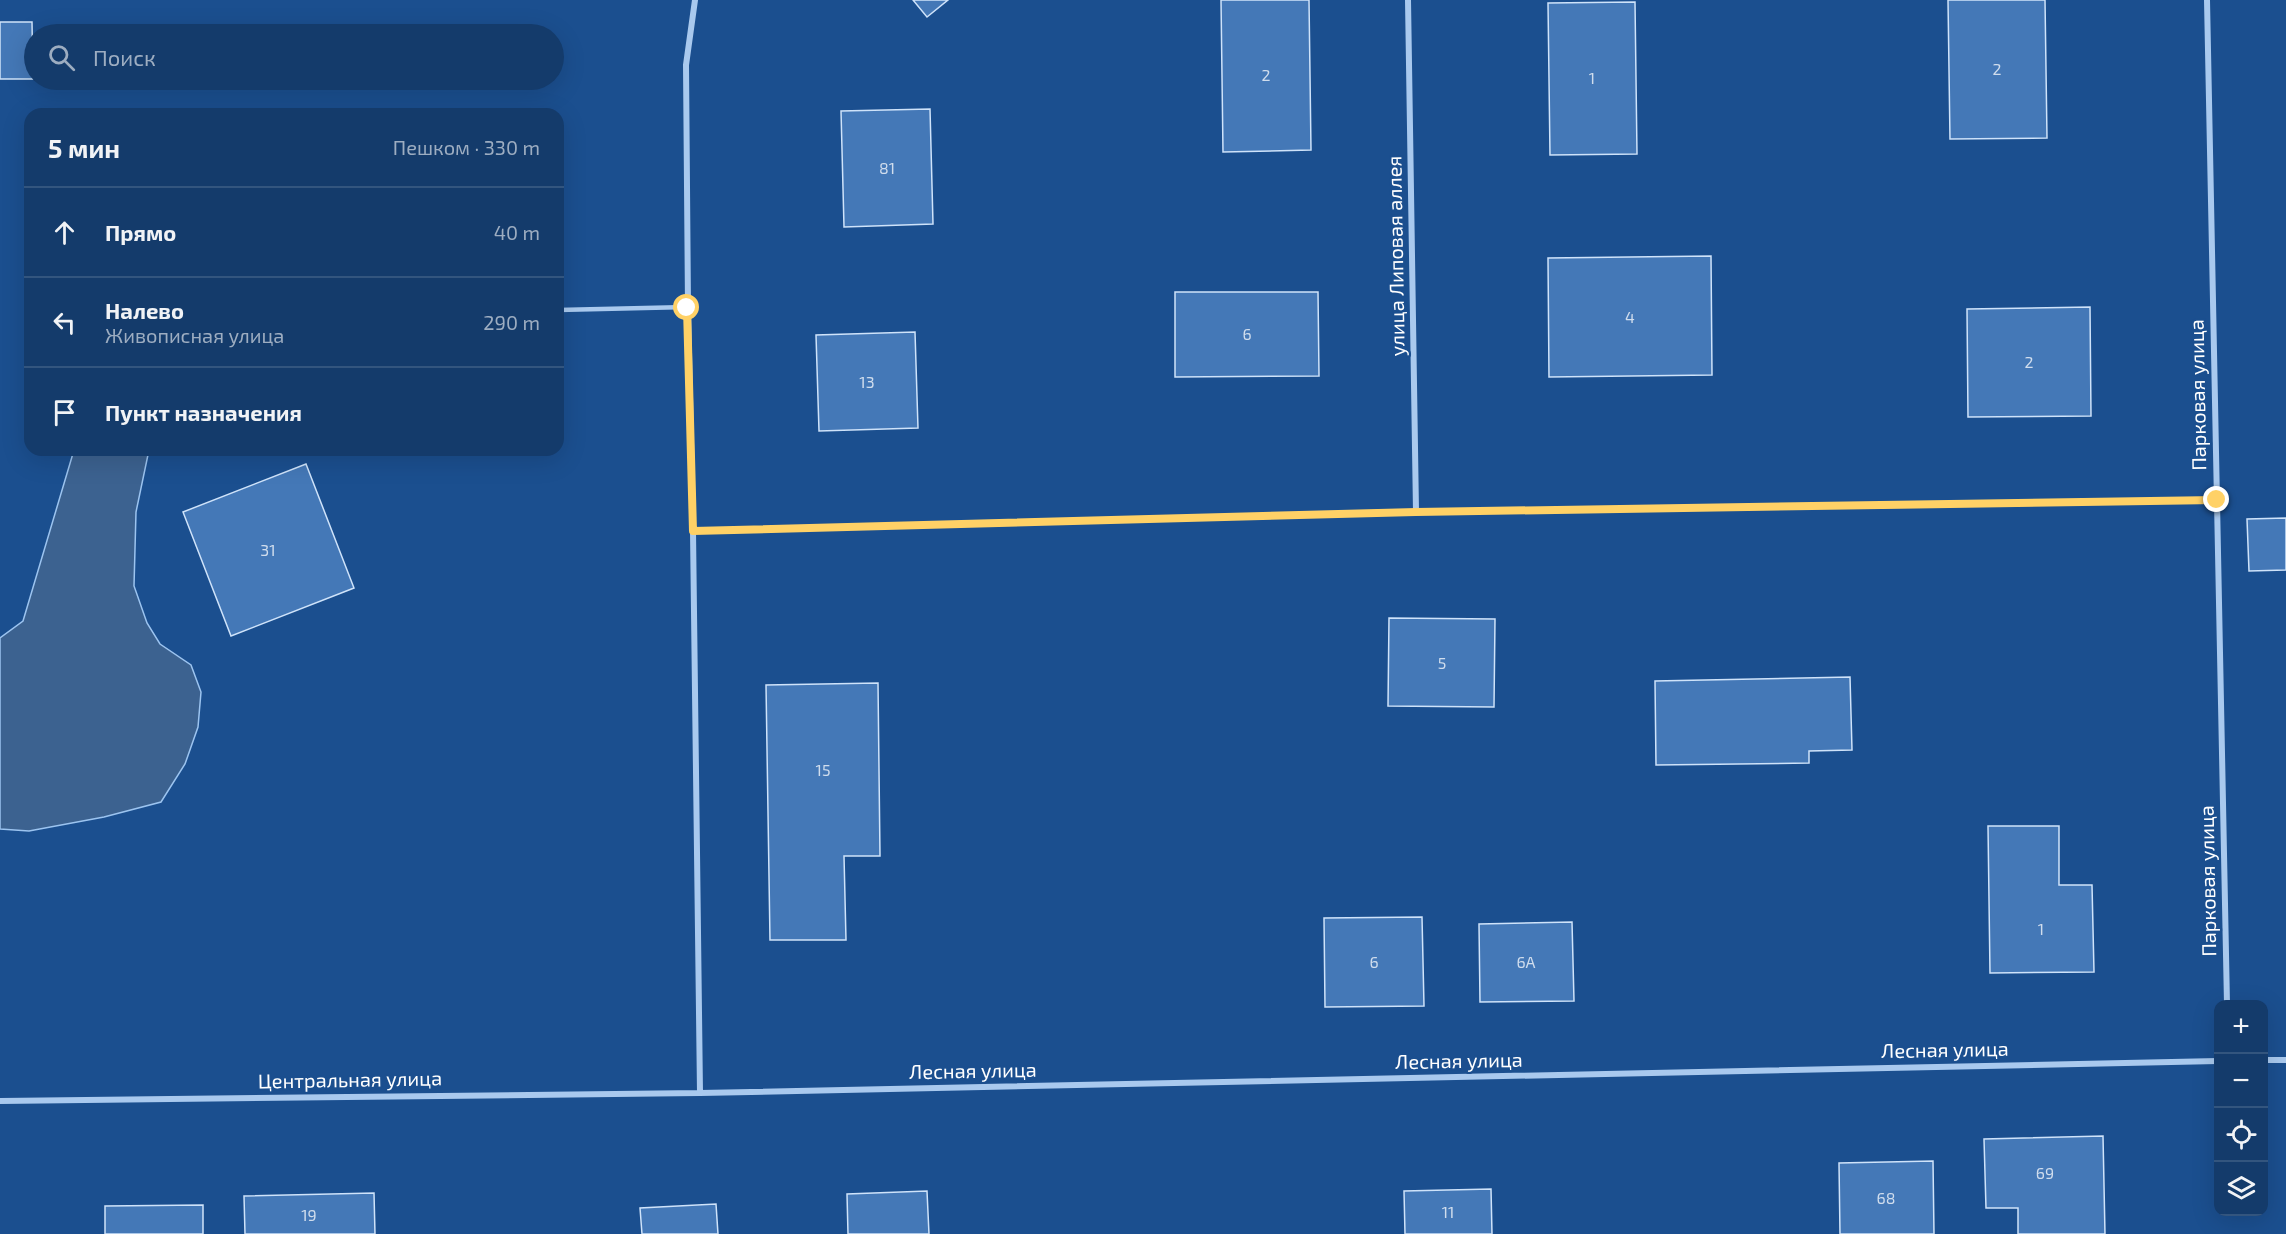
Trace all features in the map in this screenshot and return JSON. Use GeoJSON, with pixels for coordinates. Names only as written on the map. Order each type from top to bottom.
{"type":"FeatureCollection","features":[{"type":"Feature","properties":{"kind":"street"},"geometry":{"type":"LineString","coordinates":[[695,0],[686,65],[687,308],[693,531],[700,1093]]}},
{"type":"Feature","properties":{"kind":"street","name":"улица Липовая аллея"},"geometry":{"type":"LineString","coordinates":[[1408,0],[1416,512]]}},
{"type":"Feature","properties":{"kind":"street","name":"Парковая улица"},"geometry":{"type":"LineString","coordinates":[[2207,0],[2227,1000]]}},
{"type":"Feature","properties":{"kind":"street"},"geometry":{"type":"LineString","coordinates":[[693,531],[1416,512],[2217,500]]}},
{"type":"Feature","properties":{"kind":"street"},"geometry":{"type":"LineString","coordinates":[[2268,1060],[2286,1060]]}},
{"type":"Feature","properties":{"kind":"street","name":"Лесная улица"},"geometry":{"type":"LineString","coordinates":[[700,1093],[2214,1061]]}},
{"type":"Feature","properties":{"kind":"street","name":"Центральная улица"},"geometry":{"type":"LineString","coordinates":[[0,1101],[700,1093]]}},
{"type":"Feature","properties":{"kind":"lane"},"geometry":{"type":"LineString","coordinates":[[564,310],[687,308]]}},
{"type":"Feature","properties":{"kind":"water"},"geometry":{"type":"Polygon","coordinates":[[[72,456],[148,456],[136,512],[134,586],[147,623],[160,644],[191,665],[201,692],[198,727],[185,764],[161,802],[104,817],[29,831],[0,829],[0,638],[23,621],[72,456]]]}},
{"type":"Feature","properties":{"kind":"building"},"geometry":{"type":"Polygon","coordinates":[[[913,0],[948,0],[927,17],[913,0]]]}},
{"type":"Feature","properties":{"kind":"building"},"geometry":{"type":"Polygon","coordinates":[[[1221,0],[1309,0],[1311,150],[1223,152],[1221,0]]]}},
{"type":"Feature","properties":{"kind":"building"},"geometry":{"type":"Polygon","coordinates":[[[1948,0],[2045,0],[2047,138],[1950,139],[1948,0]]]}},
{"type":"Feature","properties":{"kind":"building"},"geometry":{"type":"Polygon","coordinates":[[[1635,2],[1637,154],[1550,155],[1548,3],[1635,2]]]}},
{"type":"Feature","properties":{"kind":"building"},"geometry":{"type":"Polygon","coordinates":[[[0,22],[32,22],[32,24],[24,24],[24,79],[0,79],[0,22]]]}},
{"type":"Feature","properties":{"kind":"building"},"geometry":{"type":"Polygon","coordinates":[[[930,109],[933,224],[844,227],[841,111],[930,109]]]}},
{"type":"Feature","properties":{"kind":"building"},"geometry":{"type":"Polygon","coordinates":[[[1711,256],[1712,375],[1549,377],[1548,258],[1711,256]]]}},
{"type":"Feature","properties":{"kind":"building"},"geometry":{"type":"Polygon","coordinates":[[[1175,292],[1318,292],[1319,376],[1175,377],[1175,292]]]}},
{"type":"Feature","properties":{"kind":"building"},"geometry":{"type":"Polygon","coordinates":[[[2090,307],[2091,416],[1968,417],[1967,309],[2090,307]]]}},
{"type":"Feature","properties":{"kind":"building"},"geometry":{"type":"Polygon","coordinates":[[[915,332],[918,428],[819,431],[816,335],[915,332]]]}},
{"type":"Feature","properties":{"kind":"building"},"geometry":{"type":"Polygon","coordinates":[[[306,464],[354,588],[231,636],[183,512],[306,464]]]}},
{"type":"Feature","properties":{"kind":"building"},"geometry":{"type":"Polygon","coordinates":[[[2286,518],[2286,570],[2249,571],[2247,519],[2286,518]]]}},
{"type":"Feature","properties":{"kind":"building"},"geometry":{"type":"Polygon","coordinates":[[[1389,618],[1495,619],[1494,707],[1388,706],[1389,618]]]}},
{"type":"Feature","properties":{"kind":"building"},"geometry":{"type":"Polygon","coordinates":[[[1850,677],[1852,750],[1809,751],[1809,763],[1656,765],[1655,681],[1850,677]]]}},
{"type":"Feature","properties":{"kind":"building"},"geometry":{"type":"Polygon","coordinates":[[[878,683],[880,856],[844,856],[846,940],[770,940],[766,685],[878,683]]]}},
{"type":"Feature","properties":{"kind":"building"},"geometry":{"type":"Polygon","coordinates":[[[1988,826],[2059,826],[2059,885],[2092,885],[2094,972],[1990,973],[1988,826]]]}},
{"type":"Feature","properties":{"kind":"building"},"geometry":{"type":"Polygon","coordinates":[[[1422,917],[1424,1006],[1325,1007],[1324,918],[1422,917]]]}},
{"type":"Feature","properties":{"kind":"building"},"geometry":{"type":"Polygon","coordinates":[[[1572,922],[1574,1001],[1480,1002],[1479,924],[1572,922]]]}},
{"type":"Feature","properties":{"kind":"building"},"geometry":{"type":"Polygon","coordinates":[[[2103,1136],[2105,1234],[2018,1234],[2018,1208],[1986,1208],[1984,1139],[2103,1136]]]}},
{"type":"Feature","properties":{"kind":"building"},"geometry":{"type":"Polygon","coordinates":[[[1933,1161],[1934,1234],[1840,1234],[1839,1163],[1933,1161]]]}},
{"type":"Feature","properties":{"kind":"building"},"geometry":{"type":"Polygon","coordinates":[[[1491,1189],[1492,1234],[1405,1234],[1404,1191],[1491,1189]]]}},
{"type":"Feature","properties":{"kind":"building"},"geometry":{"type":"Polygon","coordinates":[[[927,1191],[929,1234],[848,1234],[847,1194],[927,1191]]]}},
{"type":"Feature","properties":{"kind":"building"},"geometry":{"type":"Polygon","coordinates":[[[374,1193],[375,1234],[245,1234],[244,1196],[374,1193]]]}},
{"type":"Feature","properties":{"kind":"building"},"geometry":{"type":"Polygon","coordinates":[[[716,1204],[718,1234],[642,1234],[640,1208],[716,1204]]]}},
{"type":"Feature","properties":{"kind":"building"},"geometry":{"type":"Polygon","coordinates":[[[203,1205],[203,1234],[105,1234],[105,1206],[203,1205]]]}},
{"type":"Feature","properties":{"kind":"route"},"geometry":{"type":"LineString","coordinates":[[687,308],[693,531],[1416,512],[2217,500]]}}]}
